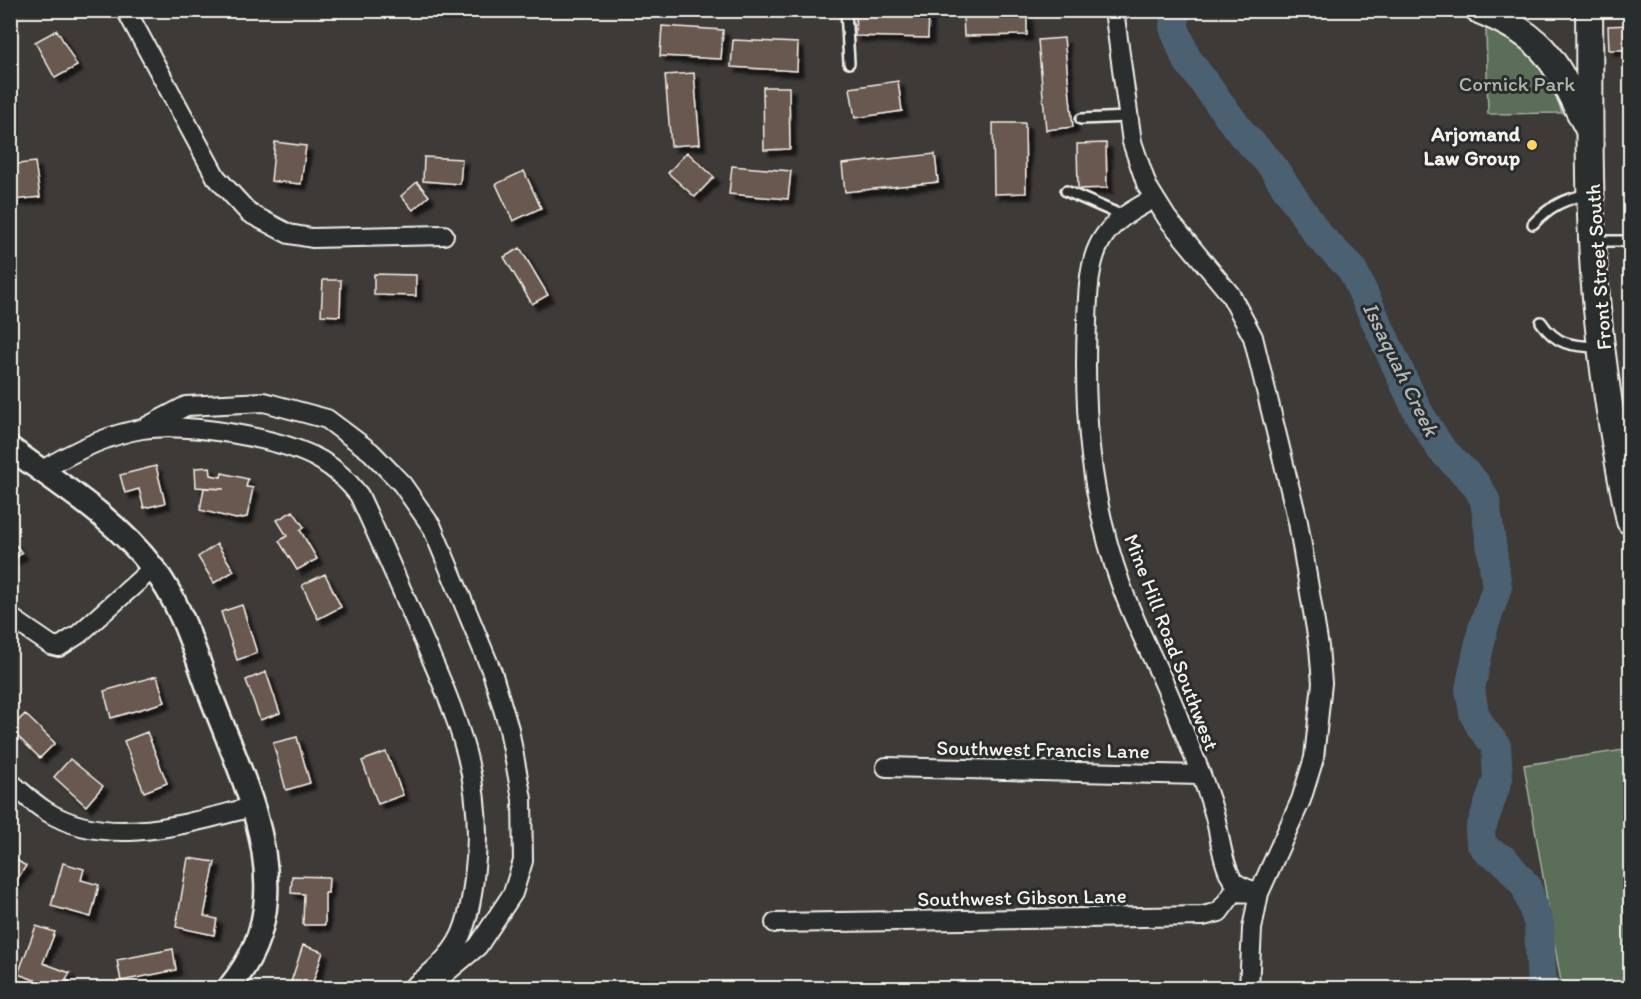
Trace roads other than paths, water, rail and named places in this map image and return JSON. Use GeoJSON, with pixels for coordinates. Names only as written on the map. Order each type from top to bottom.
{"type":"FeatureCollection","features":[{"type":"Feature","properties":{"kind":"main road"},"geometry":{"type":"LineString","coordinates":[[1479,10],[1514,25],[1539,42],[1557,67],[1590,132]]}},
{"type":"Feature","properties":{"kind":"main road","name":"Front Street South"},"geometry":{"type":"LineString","coordinates":[[1589,10],[1592,241],[1611,413],[1630,521]]}},
{"type":"Feature","properties":{"kind":"street"},"geometry":{"type":"LineString","coordinates":[[126,10],[216,177],[249,213],[289,234],[312,238],[444,235]]}},
{"type":"Feature","properties":{"kind":"street"},"geometry":{"type":"LineString","coordinates":[[1114,10],[1128,117],[1139,166],[1153,199],[1215,273],[1243,313],[1253,337],[1298,522],[1316,628],[1322,683],[1314,758],[1301,800],[1259,893],[1252,929],[1250,988]]}},
{"type":"Feature","properties":{"kind":"street","name":"Mine Hill Road Southwest"},"geometry":{"type":"LineString","coordinates":[[1153,199],[1123,216],[1110,228],[1100,243],[1088,301],[1086,432],[1091,472],[1108,545],[1121,586],[1177,713],[1209,796],[1232,880],[1259,893]]}},
{"type":"Feature","properties":{"kind":"street"},"geometry":{"type":"LineString","coordinates":[[41,471],[74,451],[141,429],[186,406],[264,402],[327,419],[370,452],[402,484],[432,527],[492,672],[509,729],[522,799],[523,861],[513,893],[478,946],[437,981],[421,988]]}},
{"type":"Feature","properties":{"kind":"street"},"geometry":{"type":"LineString","coordinates":[[141,429],[188,428],[243,436],[291,448],[320,460],[342,475],[359,495],[455,710],[471,761],[476,791],[478,849],[471,906],[461,936],[451,951],[412,988]]}},
{"type":"Feature","properties":{"kind":"street"},"geometry":{"type":"LineString","coordinates":[[10,448],[118,529],[153,568],[182,620],[252,807],[262,841],[266,897],[256,949],[229,988]]}},
{"type":"Feature","properties":{"kind":"street"},"geometry":{"type":"LineString","coordinates":[[10,616],[51,645],[59,647],[79,634],[153,568]]}},
{"type":"Feature","properties":{"kind":"street","name":"Southwest Francis Lane"},"geometry":{"type":"LineString","coordinates":[[886,767],[1200,775]]}},
{"type":"Feature","properties":{"kind":"street"},"geometry":{"type":"LineString","coordinates":[[10,782],[46,812],[67,822],[114,830],[166,829],[252,807]]}},
{"type":"Feature","properties":{"kind":"street","name":"Southwest Gibson Lane"},"geometry":{"type":"LineString","coordinates":[[775,923],[1203,916],[1219,912],[1234,892],[1259,893]]}},
{"type":"Feature","properties":{"kind":"lane"},"geometry":{"type":"LineString","coordinates":[[846,10],[849,63]]}},
{"type":"Feature","properties":{"kind":"lane"},"geometry":{"type":"LineString","coordinates":[[1081,119],[1128,117]]}},
{"type":"Feature","properties":{"kind":"lane"},"geometry":{"type":"LineString","coordinates":[[1066,191],[1123,216]]}},
{"type":"Feature","properties":{"kind":"lane"},"geometry":{"type":"LineString","coordinates":[[1533,224],[1547,210],[1563,200],[1591,194]]}},
{"type":"Feature","properties":{"kind":"lane"},"geometry":{"type":"LineString","coordinates":[[1592,241],[1630,241]]}},
{"type":"Feature","properties":{"kind":"lane"},"geometry":{"type":"LineString","coordinates":[[1541,322],[1550,335],[1573,346],[1603,347]]}},
{"type":"Feature","properties":{"kind":"waterway","name":"Issaquah Creek"},"geometry":{"type":"LineString","coordinates":[[1175,10],[1174,27],[1186,58],[1242,134],[1270,163],[1318,235],[1352,269],[1418,412],[1441,449],[1475,483],[1485,500],[1497,587],[1483,628],[1470,689],[1474,713],[1481,727],[1496,746],[1498,778],[1480,831],[1481,843],[1489,852],[1504,860],[1526,886],[1539,925],[1542,988]]}},
{"type":"Feature","properties":{"kind":"place","name":"Arjomand Law Group"},"geometry":{"type":"Point","coordinates":[1532,145]}},
{"type":"Feature","properties":{"kind":"park label","name":"Cornick Park"},"geometry":{"type":"Point","coordinates":[1517,83]}}]}
